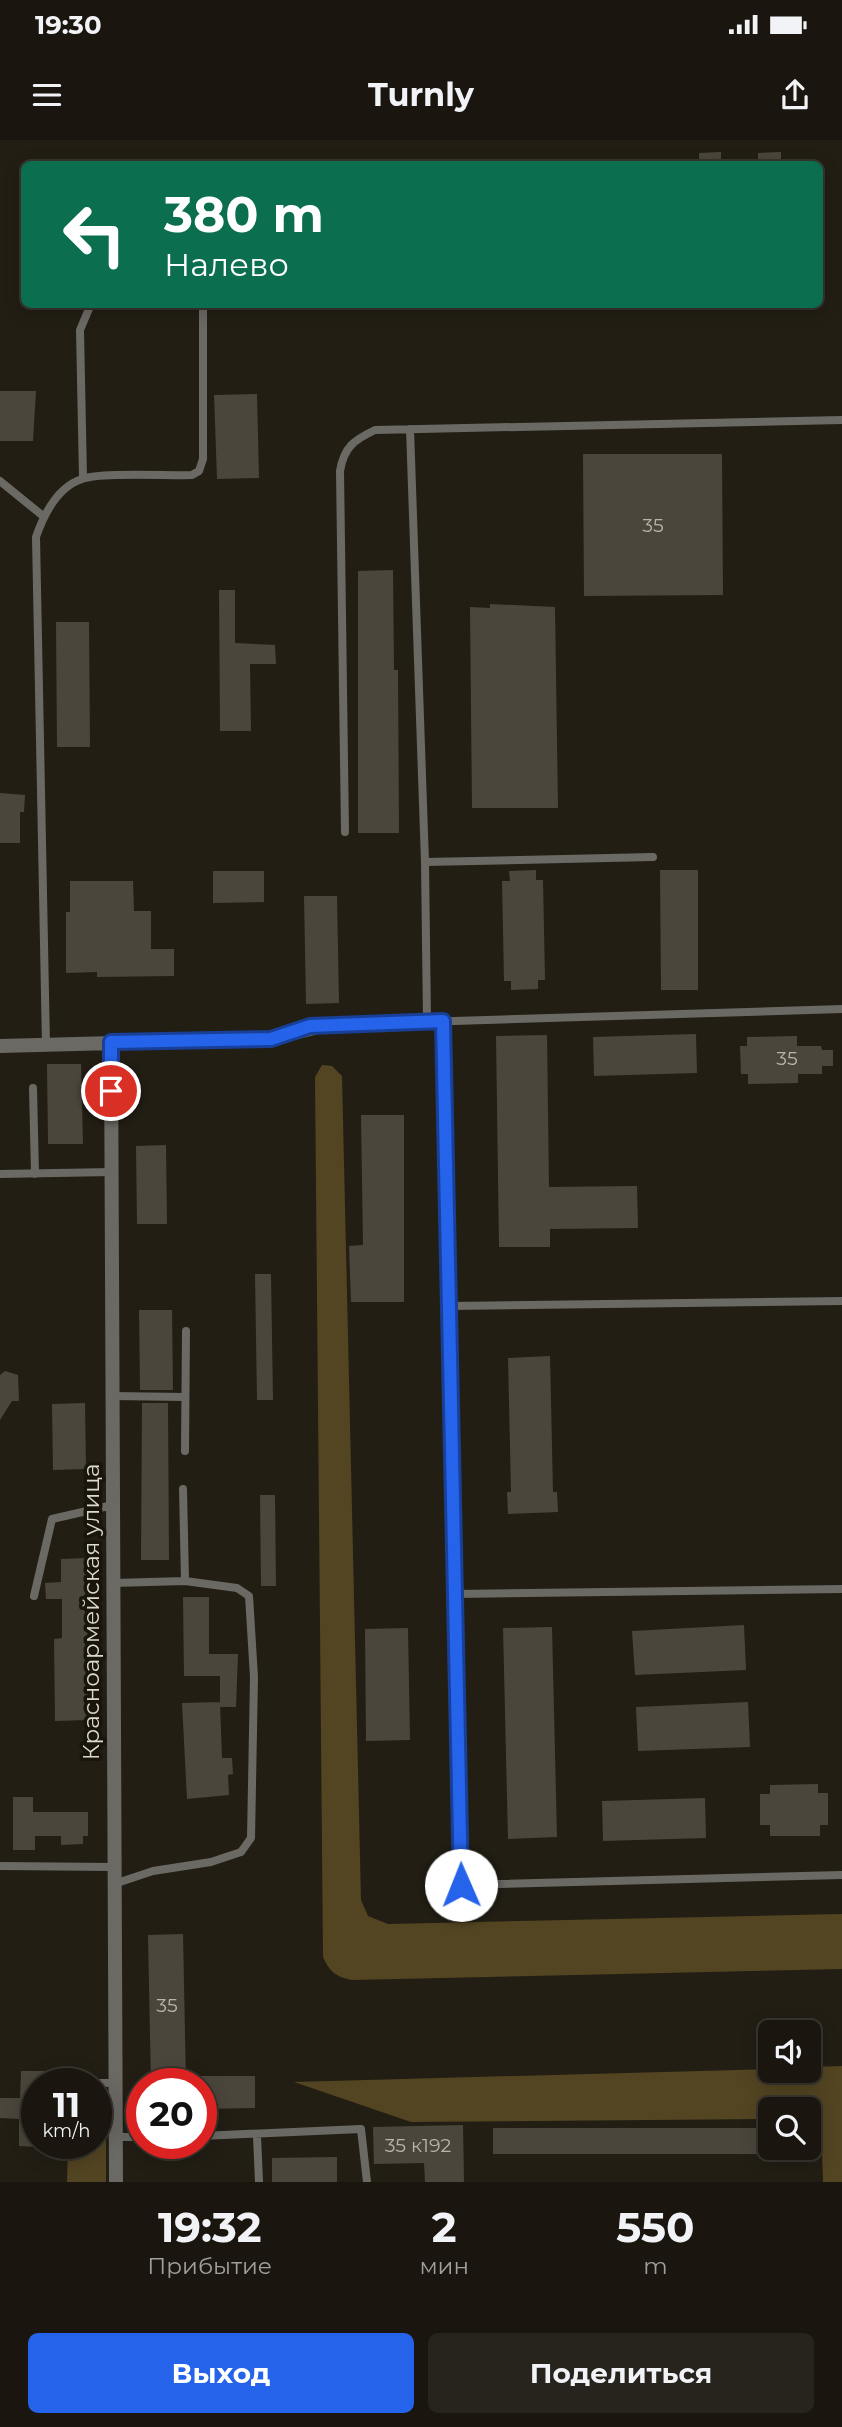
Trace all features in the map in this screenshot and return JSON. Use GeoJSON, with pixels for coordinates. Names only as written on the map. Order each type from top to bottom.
{"type":"FeatureCollection","features":[{"type":"Feature","properties":{"kind":"street"},"geometry":{"type":"LineString","coordinates":[[0,1046],[271,1039],[326,1025]]}},
{"type":"Feature","properties":{"kind":"street","name":"Красноармейская улица"},"geometry":{"type":"LineString","coordinates":[[111,1042],[116,2182]]}},
{"type":"Feature","properties":{"kind":"lane"},"geometry":{"type":"LineString","coordinates":[[83,478],[80,330],[89,308]]}},
{"type":"Feature","properties":{"kind":"lane"},"geometry":{"type":"LineString","coordinates":[[46,1045],[36,537],[43,516],[55,498],[83,478],[192,475],[199,471],[203,459],[203,308]]}},
{"type":"Feature","properties":{"kind":"lane"},"geometry":{"type":"LineString","coordinates":[[345,832],[340,471],[343,454],[352,441],[375,430],[842,420]]}},
{"type":"Feature","properties":{"kind":"lane"},"geometry":{"type":"LineString","coordinates":[[410,429],[425,862],[427,1021]]}},
{"type":"Feature","properties":{"kind":"lane"},"geometry":{"type":"LineString","coordinates":[[0,481],[43,516]]}},
{"type":"Feature","properties":{"kind":"lane"},"geometry":{"type":"LineString","coordinates":[[425,862],[653,857]]}},
{"type":"Feature","properties":{"kind":"lane"},"geometry":{"type":"LineString","coordinates":[[326,1025],[842,1009]]}},
{"type":"Feature","properties":{"kind":"lane"},"geometry":{"type":"LineString","coordinates":[[443,1021],[461,1885],[842,1875]]}},
{"type":"Feature","properties":{"kind":"lane"},"geometry":{"type":"LineString","coordinates":[[33,1088],[35,1174]]}},
{"type":"Feature","properties":{"kind":"lane"},"geometry":{"type":"LineString","coordinates":[[0,1174],[112,1172]]}},
{"type":"Feature","properties":{"kind":"lane"},"geometry":{"type":"LineString","coordinates":[[449,1306],[842,1301]]}},
{"type":"Feature","properties":{"kind":"lane"},"geometry":{"type":"LineString","coordinates":[[185,1451],[186,1331]]}},
{"type":"Feature","properties":{"kind":"lane"},"geometry":{"type":"LineString","coordinates":[[113,1396],[185,1397]]}},
{"type":"Feature","properties":{"kind":"lane"},"geometry":{"type":"LineString","coordinates":[[183,1489],[185,1581]]}},
{"type":"Feature","properties":{"kind":"lane"},"geometry":{"type":"LineString","coordinates":[[34,1596],[52,1519],[113,1505]]}},
{"type":"Feature","properties":{"kind":"lane"},"geometry":{"type":"LineString","coordinates":[[113,1583],[185,1581],[237,1588],[249,1596],[254,1677],[251,1838],[242,1852],[221,1859],[153,1871],[114,1884]]}},
{"type":"Feature","properties":{"kind":"lane"},"geometry":{"type":"LineString","coordinates":[[455,1594],[842,1589]]}},
{"type":"Feature","properties":{"kind":"lane"},"geometry":{"type":"LineString","coordinates":[[0,1866],[114,1867]]}},
{"type":"Feature","properties":{"kind":"lane"},"geometry":{"type":"LineString","coordinates":[[217,2136],[361,2129],[367,2182]]}},
{"type":"Feature","properties":{"kind":"lane"},"geometry":{"type":"LineString","coordinates":[[257,2136],[259,2182]]}},
{"type":"Feature","properties":{"kind":"lane"},"geometry":{"type":"LineString","coordinates":[[117,2137],[126,2137]]}},
{"type":"Feature","properties":{"kind":"shaded area"},"geometry":{"type":"Polygon","coordinates":[[[322,1065],[332,1066],[342,1076],[361,1900],[368,1916],[388,1924],[842,1914],[842,1969],[352,1980],[334,1973],[323,1957],[315,1077],[322,1065]]]}},
{"type":"Feature","properties":{"kind":"shaded area"},"geometry":{"type":"Polygon","coordinates":[[[842,2066],[842,2182],[823,2182],[821,2097],[758,2097],[758,2119],[411,2122],[294,2082],[758,2069],[758,2083],[821,2083],[821,2067],[842,2066]]]}},
{"type":"Feature","properties":{"kind":"shaded area"},"geometry":{"type":"Polygon","coordinates":[[[68,2159],[106,2159],[106,2182],[67,2182],[68,2159]]]}},
{"type":"Feature","properties":{"kind":"building"},"geometry":{"type":"Polygon","coordinates":[[[721,152],[721,161],[699,161],[699,153],[721,152]]]}},
{"type":"Feature","properties":{"kind":"building"},"geometry":{"type":"Polygon","coordinates":[[[781,152],[781,161],[758,161],[758,153],[781,152]]]}},
{"type":"Feature","properties":{"kind":"building"},"geometry":{"type":"Polygon","coordinates":[[[0,391],[36,391],[33,441],[0,441],[0,391]]]}},
{"type":"Feature","properties":{"kind":"building"},"geometry":{"type":"Polygon","coordinates":[[[257,394],[259,478],[217,479],[214,395],[257,394]]]}},
{"type":"Feature","properties":{"kind":"building"},"geometry":{"type":"Polygon","coordinates":[[[583,454],[722,454],[723,595],[584,596],[583,454]]]}},
{"type":"Feature","properties":{"kind":"building"},"geometry":{"type":"Polygon","coordinates":[[[393,570],[394,670],[398,670],[399,833],[358,833],[358,571],[393,570]]]}},
{"type":"Feature","properties":{"kind":"building"},"geometry":{"type":"Polygon","coordinates":[[[219,590],[235,590],[235,643],[275,645],[276,664],[250,664],[251,731],[220,731],[219,590]]]}},
{"type":"Feature","properties":{"kind":"building"},"geometry":{"type":"Polygon","coordinates":[[[490,604],[555,607],[558,808],[472,808],[470,607],[490,608],[490,604]]]}},
{"type":"Feature","properties":{"kind":"building"},"geometry":{"type":"Polygon","coordinates":[[[56,622],[89,622],[90,747],[57,747],[56,622]]]}},
{"type":"Feature","properties":{"kind":"building"},"geometry":{"type":"Polygon","coordinates":[[[0,793],[25,795],[24,812],[20,812],[20,843],[0,843],[0,793]]]}},
{"type":"Feature","properties":{"kind":"building"},"geometry":{"type":"Polygon","coordinates":[[[536,870],[536,880],[543,880],[545,980],[538,980],[538,989],[511,990],[511,981],[504,981],[502,881],[510,881],[509,871],[536,870]]]}},
{"type":"Feature","properties":{"kind":"building"},"geometry":{"type":"Polygon","coordinates":[[[660,870],[698,870],[698,990],[661,990],[660,870]]]}},
{"type":"Feature","properties":{"kind":"building"},"geometry":{"type":"Polygon","coordinates":[[[213,871],[264,871],[264,902],[213,903],[213,871]]]}},
{"type":"Feature","properties":{"kind":"building"},"geometry":{"type":"Polygon","coordinates":[[[70,881],[133,881],[134,911],[151,911],[151,949],[174,949],[174,976],[97,977],[97,972],[66,973],[66,912],[70,912],[70,881]]]}},
{"type":"Feature","properties":{"kind":"building"},"geometry":{"type":"Polygon","coordinates":[[[304,896],[337,896],[339,1003],[306,1004],[304,896]]]}},
{"type":"Feature","properties":{"kind":"building"},"geometry":{"type":"Polygon","coordinates":[[[696,1034],[697,1073],[594,1076],[593,1037],[696,1034]]]}},
{"type":"Feature","properties":{"kind":"building"},"geometry":{"type":"Polygon","coordinates":[[[547,1035],[549,1187],[637,1186],[638,1228],[550,1229],[550,1247],[499,1247],[496,1036],[547,1035]]]}},
{"type":"Feature","properties":{"kind":"building"},"geometry":{"type":"Polygon","coordinates":[[[797,1036],[797,1046],[821,1046],[822,1050],[833,1050],[833,1066],[822,1066],[822,1074],[798,1074],[798,1083],[748,1084],[748,1074],[741,1074],[740,1046],[747,1046],[747,1037],[797,1036]]]}},
{"type":"Feature","properties":{"kind":"building"},"geometry":{"type":"Polygon","coordinates":[[[47,1064],[81,1064],[83,1144],[48,1144],[47,1064]]]}},
{"type":"Feature","properties":{"kind":"building"},"geometry":{"type":"Polygon","coordinates":[[[361,1115],[404,1115],[404,1302],[351,1302],[349,1246],[363,1245],[361,1115]]]}},
{"type":"Feature","properties":{"kind":"building"},"geometry":{"type":"Polygon","coordinates":[[[166,1145],[167,1224],[137,1224],[136,1146],[166,1145]]]}},
{"type":"Feature","properties":{"kind":"building"},"geometry":{"type":"Polygon","coordinates":[[[255,1274],[271,1274],[273,1400],[257,1400],[255,1274]]]}},
{"type":"Feature","properties":{"kind":"building"},"geometry":{"type":"Polygon","coordinates":[[[139,1310],[172,1310],[173,1390],[140,1390],[139,1310]]]}},
{"type":"Feature","properties":{"kind":"building"},"geometry":{"type":"Polygon","coordinates":[[[550,1356],[553,1492],[557,1492],[558,1512],[508,1514],[507,1492],[511,1492],[508,1358],[550,1356]]]}},
{"type":"Feature","properties":{"kind":"building"},"geometry":{"type":"Polygon","coordinates":[[[5,1371],[18,1375],[19,1401],[12,1401],[0,1420],[0,1375],[5,1371]]]}},
{"type":"Feature","properties":{"kind":"building"},"geometry":{"type":"Polygon","coordinates":[[[85,1403],[86,1469],[53,1470],[52,1404],[85,1403]]]}},
{"type":"Feature","properties":{"kind":"building"},"geometry":{"type":"Polygon","coordinates":[[[142,1403],[168,1403],[169,1560],[141,1560],[142,1403]]]}},
{"type":"Feature","properties":{"kind":"building"},"geometry":{"type":"Polygon","coordinates":[[[260,1495],[275,1495],[276,1586],[261,1586],[260,1495]]]}},
{"type":"Feature","properties":{"kind":"building"},"geometry":{"type":"Polygon","coordinates":[[[86,1558],[89,1720],[55,1721],[54,1639],[62,1638],[62,1599],[46,1599],[45,1583],[61,1582],[61,1559],[86,1558]]]}},
{"type":"Feature","properties":{"kind":"building"},"geometry":{"type":"Polygon","coordinates":[[[183,1597],[209,1597],[209,1654],[238,1654],[236,1707],[220,1707],[220,1676],[184,1676],[183,1597]]]}},
{"type":"Feature","properties":{"kind":"building"},"geometry":{"type":"Polygon","coordinates":[[[744,1625],[746,1670],[635,1675],[632,1631],[744,1625]]]}},
{"type":"Feature","properties":{"kind":"building"},"geometry":{"type":"Polygon","coordinates":[[[552,1627],[557,1837],[508,1839],[503,1628],[552,1627]]]}},
{"type":"Feature","properties":{"kind":"building"},"geometry":{"type":"Polygon","coordinates":[[[408,1628],[410,1740],[366,1741],[365,1629],[408,1628]]]}},
{"type":"Feature","properties":{"kind":"building"},"geometry":{"type":"Polygon","coordinates":[[[220,1702],[222,1758],[232,1758],[233,1774],[228,1775],[229,1795],[187,1799],[182,1703],[220,1702]]]}},
{"type":"Feature","properties":{"kind":"building"},"geometry":{"type":"Polygon","coordinates":[[[748,1702],[750,1747],[638,1751],[636,1707],[748,1702]]]}},
{"type":"Feature","properties":{"kind":"building"},"geometry":{"type":"Polygon","coordinates":[[[818,1784],[818,1793],[828,1793],[828,1825],[820,1825],[820,1836],[770,1836],[770,1825],[760,1825],[760,1794],[770,1794],[770,1785],[818,1784]]]}},
{"type":"Feature","properties":{"kind":"building"},"geometry":{"type":"Polygon","coordinates":[[[13,1797],[33,1797],[33,1812],[88,1812],[88,1836],[83,1836],[83,1844],[61,1845],[61,1836],[35,1836],[35,1850],[13,1850],[13,1797]]]}},
{"type":"Feature","properties":{"kind":"building"},"geometry":{"type":"Polygon","coordinates":[[[705,1798],[706,1838],[603,1841],[602,1801],[705,1798]]]}},
{"type":"Feature","properties":{"kind":"building"},"geometry":{"type":"Polygon","coordinates":[[[183,1934],[186,2068],[151,2068],[148,1935],[183,1934]]]}},
{"type":"Feature","properties":{"kind":"building"},"geometry":{"type":"Polygon","coordinates":[[[21,2071],[21,2146],[19,2119],[0,2118],[0,2098],[20,2098],[21,2071]]]}},
{"type":"Feature","properties":{"kind":"building"},"geometry":{"type":"Polygon","coordinates":[[[217,2076],[255,2076],[255,2108],[217,2109],[217,2076]]]}},
{"type":"Feature","properties":{"kind":"building"},"geometry":{"type":"Polygon","coordinates":[[[463,2125],[464,2182],[425,2182],[424,2163],[374,2164],[373,2127],[463,2125]]]}},
{"type":"Feature","properties":{"kind":"building"},"geometry":{"type":"Polygon","coordinates":[[[493,2128],[758,2128],[758,2154],[493,2154],[493,2128]]]}},
{"type":"Feature","properties":{"kind":"building"},"geometry":{"type":"Polygon","coordinates":[[[337,2157],[337,2182],[272,2182],[272,2158],[337,2157]]]}},
{"type":"Feature","properties":{"kind":"route"},"geometry":{"type":"LineString","coordinates":[[111,1091],[111,1042],[271,1039],[310,1026],[443,1021],[461,1885]]}}]}
